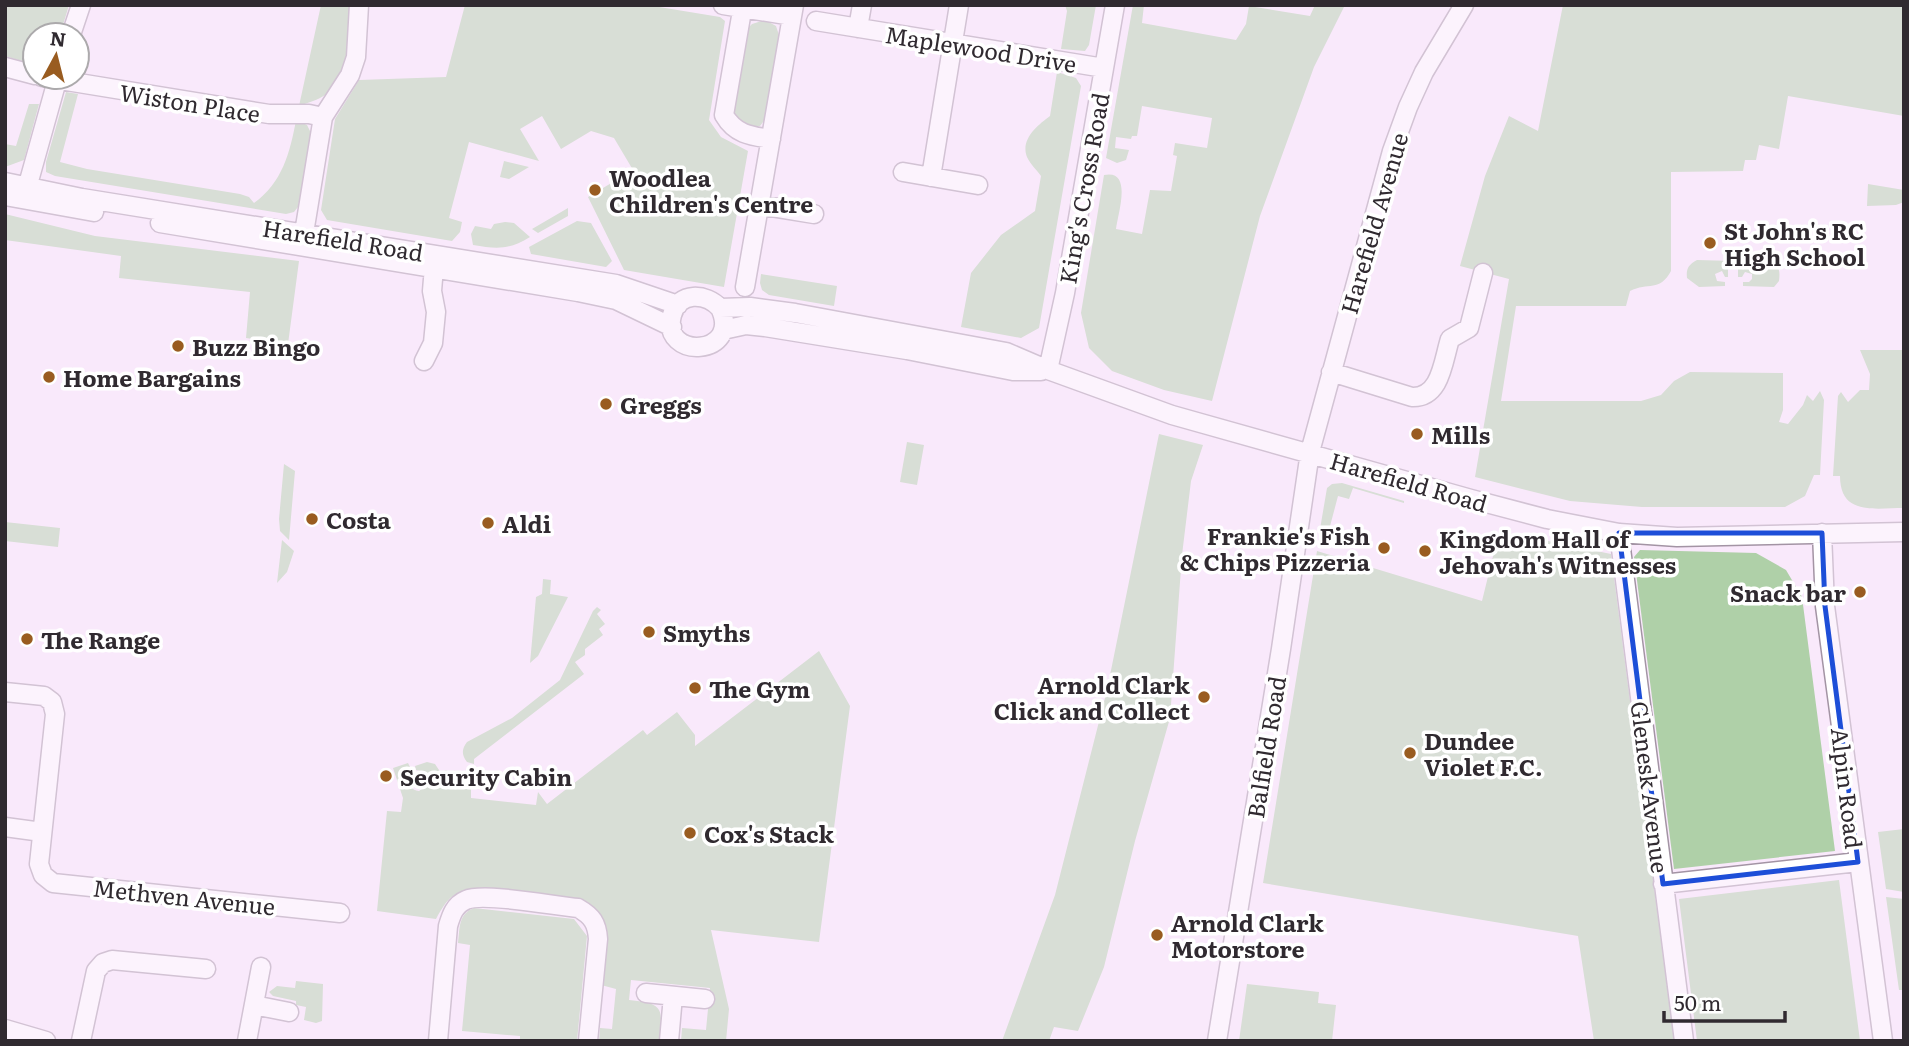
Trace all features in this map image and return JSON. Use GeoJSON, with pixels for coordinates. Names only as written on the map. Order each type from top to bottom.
{"type":"FeatureCollection","features":[{"type":"Feature","properties":{"kind":"street"},"geometry":{"type":"LineString","coordinates":[[304,233],[323,117],[350,75],[356,57],[359,5]]}},
{"type":"Feature","properties":{"kind":"street"},"geometry":{"type":"LineString","coordinates":[[723,5],[793,11],[745,287]]}},
{"type":"Feature","properties":{"kind":"street","name":"Maplewood Drive"},"geometry":{"type":"LineString","coordinates":[[858,28],[862,5]]}},
{"type":"Feature","properties":{"kind":"street"},"geometry":{"type":"LineString","coordinates":[[931,177],[959,5]]}},
{"type":"Feature","properties":{"kind":"street","name":"King's Cross Road"},"geometry":{"type":"LineString","coordinates":[[1048,370],[1065,293],[1115,5]]}},
{"type":"Feature","properties":{"kind":"street","name":"Harefield Avenue"},"geometry":{"type":"LineString","coordinates":[[1310,452],[1392,151],[1424,72],[1464,5]]}},
{"type":"Feature","properties":{"kind":"street"},"geometry":{"type":"LineString","coordinates":[[743,7],[724,115],[731,127],[748,135],[771,139]]}},
{"type":"Feature","properties":{"kind":"street","name":"Maplewood Drive"},"geometry":{"type":"LineString","coordinates":[[816,21],[1104,68]]}},
{"type":"Feature","properties":{"kind":"street","name":"Wiston Place"},"geometry":{"type":"LineString","coordinates":[[91,84],[269,114],[309,114],[323,117]]}},
{"type":"Feature","properties":{"kind":"street"},"geometry":{"type":"LineString","coordinates":[[27,188],[50,91]]}},
{"type":"Feature","properties":{"kind":"street"},"geometry":{"type":"LineString","coordinates":[[902,172],[978,185]]}},
{"type":"Feature","properties":{"kind":"street","name":"Harefield Road"},"geometry":{"type":"LineString","coordinates":[[5,183],[615,284],[678,305],[684,300],[699,296],[714,302],[720,308],[750,307],[795,313],[970,344],[1006,352],[1154,408],[1483,502],[1547,519],[1619,533],[1677,537],[1904,532]]}},
{"type":"Feature","properties":{"kind":"street","name":"Harefield Road"},"geometry":{"type":"LineString","coordinates":[[5,197],[434,267],[616,300],[672,327],[683,344],[697,348],[713,344],[723,330],[746,326],[765,327],[907,350],[1013,371],[1048,370]]}},
{"type":"Feature","properties":{"kind":"street"},"geometry":{"type":"LineString","coordinates":[[760,205],[814,214]]}},
{"type":"Feature","properties":{"kind":"street"},"geometry":{"type":"LineString","coordinates":[[424,361],[433,343],[436,312],[432,291],[434,267]]}},
{"type":"Feature","properties":{"kind":"street"},"geometry":{"type":"LineString","coordinates":[[1331,373],[1412,397],[1428,394],[1436,384],[1450,339],[1469,328],[1483,274]]}},
{"type":"Feature","properties":{"kind":"street"},"geometry":{"type":"LineString","coordinates":[[672,327],[673,315],[678,305]]}},
{"type":"Feature","properties":{"kind":"street"},"geometry":{"type":"LineString","coordinates":[[720,308],[724,318],[723,330]]}},
{"type":"Feature","properties":{"kind":"street","name":"Balfield Road"},"geometry":{"type":"LineString","coordinates":[[1217,1041],[1310,452]]}},
{"type":"Feature","properties":{"kind":"street","name":"Glenesk Avenue"},"geometry":{"type":"LineString","coordinates":[[1619,533],[1684,1041]]}},
{"type":"Feature","properties":{"kind":"street","name":"Alpin Road"},"geometry":{"type":"LineString","coordinates":[[1822,533],[1825,606],[1883,1041]]}},
{"type":"Feature","properties":{"kind":"street"},"geometry":{"type":"LineString","coordinates":[[5,692],[44,696],[52,702],[55,714],[42,832],[5,827]]}},
{"type":"Feature","properties":{"kind":"street","name":"Methven Avenue"},"geometry":{"type":"LineString","coordinates":[[42,832],[39,864],[43,875],[53,883],[340,913]]}},
{"type":"Feature","properties":{"kind":"street"},"geometry":{"type":"LineString","coordinates":[[1663,884],[1858,862]]}},
{"type":"Feature","properties":{"kind":"street"},"geometry":{"type":"LineString","coordinates":[[442,1040],[452,911],[466,900],[484,897],[578,908],[589,914],[597,926],[598,939],[588,1041]]}},
{"type":"Feature","properties":{"kind":"street"},"geometry":{"type":"LineString","coordinates":[[80,1041],[96,971],[103,963],[112,960],[206,969]]}},
{"type":"Feature","properties":{"kind":"street"},"geometry":{"type":"LineString","coordinates":[[247,1041],[261,967]]}},
{"type":"Feature","properties":{"kind":"street"},"geometry":{"type":"LineString","coordinates":[[646,993],[705,999]]}},
{"type":"Feature","properties":{"kind":"street"},"geometry":{"type":"LineString","coordinates":[[669,1041],[673,996]]}},
{"type":"Feature","properties":{"kind":"street"},"geometry":{"type":"LineString","coordinates":[[254,1005],[289,1012]]}},
{"type":"Feature","properties":{"kind":"street"},"geometry":{"type":"LineString","coordinates":[[5,1029],[46,1041]]}},
{"type":"Feature","properties":{"kind":"highlighted area"},"geometry":{"type":"Polygon","coordinates":[[[1619,533],[1822,533],[1825,606],[1858,862],[1663,884],[1619,533]]]}},
{"type":"Feature","properties":{"kind":"green space"},"geometry":{"type":"Polygon","coordinates":[[[5,5],[69,5],[64,21],[21,21],[21,61],[5,56],[5,5]]]}},
{"type":"Feature","properties":{"kind":"green space"},"geometry":{"type":"Polygon","coordinates":[[[321,5],[352,5],[348,54],[341,76],[334,86],[322,97],[299,106],[321,5]]]}},
{"type":"Feature","properties":{"kind":"green space"},"geometry":{"type":"Polygon","coordinates":[[[465,5],[647,5],[720,17],[725,21],[709,120],[721,137],[748,151],[724,287],[624,270],[588,197],[633,170],[614,138],[591,131],[561,149],[542,116],[520,129],[539,161],[469,142],[449,218],[462,222],[460,232],[452,241],[327,220],[321,210],[335,119],[359,80],[446,77],[465,5]]]}},
{"type":"Feature","properties":{"kind":"green space"},"geometry":{"type":"Polygon","coordinates":[[[1065,5],[1096,5],[1089,45],[1085,51],[1061,49],[1067,11],[1065,5]]]}},
{"type":"Feature","properties":{"kind":"green space"},"geometry":{"type":"Polygon","coordinates":[[[1133,5],[1144,5],[1142,23],[1236,40],[1246,24],[1249,6],[1310,16],[1315,5],[1345,5],[1314,67],[1260,216],[1212,401],[1164,390],[1112,371],[1089,348],[1081,313],[1104,175],[1113,175],[1121,185],[1116,229],[1142,234],[1150,190],[1171,191],[1177,156],[1173,155],[1175,143],[1207,148],[1212,118],[1142,106],[1137,136],[1132,136],[1131,139],[1116,137],[1115,148],[1129,150],[1126,160],[1117,163],[1106,158],[1133,5]]]}},
{"type":"Feature","properties":{"kind":"green space"},"geometry":{"type":"Polygon","coordinates":[[[1563,5],[1904,5],[1904,116],[1788,96],[1779,149],[1759,145],[1756,160],[1745,160],[1743,171],[1671,172],[1671,271],[1662,282],[1630,291],[1626,306],[1516,306],[1501,401],[1641,401],[1661,395],[1674,381],[1690,372],[1783,373],[1783,410],[1779,422],[1788,424],[1803,405],[1807,395],[1813,401],[1820,391],[1824,400],[1820,475],[1814,475],[1805,496],[1785,507],[1642,507],[1570,501],[1475,477],[1509,279],[1460,266],[1485,176],[1509,116],[1538,131],[1563,5]]]}},
{"type":"Feature","properties":{"kind":"green space"},"geometry":{"type":"Polygon","coordinates":[[[765,20],[776,26],[779,35],[766,118],[760,126],[750,126],[742,124],[732,109],[746,30],[752,24],[765,20]]]}},
{"type":"Feature","properties":{"kind":"green space"},"geometry":{"type":"Polygon","coordinates":[[[1057,72],[1076,78],[1081,86],[1039,328],[1021,338],[961,327],[971,273],[1001,235],[1035,211],[1041,176],[1025,150],[1031,133],[1050,116],[1057,72]]]}},
{"type":"Feature","properties":{"kind":"green space"},"geometry":{"type":"Polygon","coordinates":[[[66,92],[78,94],[60,162],[87,169],[240,194],[249,197],[254,203],[278,177],[291,144],[296,120],[307,125],[312,135],[298,207],[294,212],[286,214],[55,176],[46,172],[46,162],[66,92]]]}},
{"type":"Feature","properties":{"kind":"green space"},"geometry":{"type":"Polygon","coordinates":[[[29,104],[39,104],[24,160],[5,167],[5,144],[16,146],[29,104]]]}},
{"type":"Feature","properties":{"kind":"green space"},"geometry":{"type":"Polygon","coordinates":[[[504,161],[529,167],[509,179],[500,177],[504,161]]]}},
{"type":"Feature","properties":{"kind":"green space"},"geometry":{"type":"Polygon","coordinates":[[[1868,184],[1904,190],[1904,202],[1896,205],[1867,206],[1868,184]]]}},
{"type":"Feature","properties":{"kind":"green space"},"geometry":{"type":"Polygon","coordinates":[[[568,208],[568,216],[538,233],[532,229],[568,208]]]}},
{"type":"Feature","properties":{"kind":"green space"},"geometry":{"type":"Polygon","coordinates":[[[5,214],[95,236],[299,261],[288,344],[246,338],[250,292],[119,278],[121,256],[5,240],[5,214]]]}},
{"type":"Feature","properties":{"kind":"green space"},"geometry":{"type":"Polygon","coordinates":[[[577,221],[591,223],[612,261],[606,267],[531,254],[529,247],[577,221]]]}},
{"type":"Feature","properties":{"kind":"green space"},"geometry":{"type":"Polygon","coordinates":[[[514,223],[530,237],[503,247],[473,245],[471,234],[475,226],[491,229],[494,224],[514,223]]]}},
{"type":"Feature","properties":{"kind":"green space"},"geometry":{"type":"Polygon","coordinates":[[[1697,260],[1771,262],[1779,270],[1779,281],[1774,287],[1743,286],[1743,282],[1752,279],[1752,274],[1745,272],[1742,277],[1738,277],[1738,267],[1732,264],[1728,267],[1728,277],[1725,277],[1722,271],[1715,274],[1717,281],[1725,282],[1725,286],[1699,287],[1687,278],[1688,268],[1697,260]]]}},
{"type":"Feature","properties":{"kind":"green space"},"geometry":{"type":"Polygon","coordinates":[[[761,274],[837,286],[834,306],[769,295],[762,290],[761,274]]]}},
{"type":"Feature","properties":{"kind":"green space"},"geometry":{"type":"Polygon","coordinates":[[[1860,350],[1904,350],[1904,508],[1871,508],[1853,504],[1846,498],[1840,476],[1833,476],[1838,396],[1841,392],[1848,402],[1860,390],[1869,390],[1870,374],[1860,350]]]}},
{"type":"Feature","properties":{"kind":"green space"},"geometry":{"type":"Polygon","coordinates":[[[1159,434],[1203,445],[1191,481],[1182,555],[1170,718],[1135,841],[1104,967],[1078,1031],[1054,1027],[1049,1041],[1002,1041],[1055,895],[1107,690],[1159,434]]]}},
{"type":"Feature","properties":{"kind":"green space"},"geometry":{"type":"Polygon","coordinates":[[[907,442],[924,445],[917,485],[900,482],[907,442]]]}},
{"type":"Feature","properties":{"kind":"green space"},"geometry":{"type":"Polygon","coordinates":[[[284,464],[295,471],[289,540],[280,531],[279,519],[284,464]]]}},
{"type":"Feature","properties":{"kind":"green space"},"geometry":{"type":"Polygon","coordinates":[[[1342,483],[1404,503],[1353,488],[1349,499],[1338,496],[1329,530],[1341,533],[1330,539],[1325,538],[1319,535],[1327,488],[1332,484],[1342,483]]]}},
{"type":"Feature","properties":{"kind":"green space"},"geometry":{"type":"Polygon","coordinates":[[[5,522],[60,528],[58,547],[5,541],[5,522]]]}},
{"type":"Feature","properties":{"kind":"green space"},"geometry":{"type":"Polygon","coordinates":[[[1514,534],[1611,554],[1674,1041],[1594,1041],[1578,936],[1263,883],[1317,551],[1482,601],[1497,540],[1514,534]]]}},
{"type":"Feature","properties":{"kind":"green space"},"geometry":{"type":"Polygon","coordinates":[[[282,540],[294,551],[287,572],[277,583],[282,540]]]}},
{"type":"Feature","properties":{"kind":"green space"},"geometry":{"type":"Polygon","coordinates":[[[1640,550],[1756,553],[1786,570],[1802,597],[1835,851],[1674,869],[1634,557],[1640,550]]]}},
{"type":"Feature","properties":{"kind":"green space"},"geometry":{"type":"Polygon","coordinates":[[[543,579],[551,580],[550,594],[568,597],[538,656],[530,663],[536,597],[542,594],[543,579]]]}},
{"type":"Feature","properties":{"kind":"green space"},"geometry":{"type":"Polygon","coordinates":[[[597,607],[601,610],[597,614],[605,624],[599,629],[603,635],[585,649],[585,655],[575,662],[584,674],[474,759],[474,764],[467,762],[463,752],[467,742],[512,718],[560,680],[597,607]]]}},
{"type":"Feature","properties":{"kind":"green space"},"geometry":{"type":"Polygon","coordinates":[[[819,651],[850,706],[819,942],[711,930],[729,1009],[726,1041],[681,1041],[682,1028],[706,1030],[710,988],[631,980],[629,1000],[649,1003],[659,1009],[659,1041],[599,1041],[600,1028],[612,1029],[616,989],[601,985],[603,922],[479,890],[463,891],[453,896],[436,919],[377,911],[387,811],[401,812],[403,798],[393,768],[408,763],[412,771],[408,784],[419,791],[426,786],[427,777],[416,770],[415,766],[427,762],[435,764],[441,773],[446,770],[457,784],[471,788],[471,798],[536,805],[538,792],[547,804],[643,730],[647,735],[677,712],[695,735],[695,746],[819,651]]]}},
{"type":"Feature","properties":{"kind":"green space"},"geometry":{"type":"Polygon","coordinates":[[[1904,829],[1904,892],[1886,889],[1878,832],[1904,829]]]}},
{"type":"Feature","properties":{"kind":"green space"},"geometry":{"type":"Polygon","coordinates":[[[1839,880],[1860,1041],[1697,1041],[1679,899],[1839,880]]]}},
{"type":"Feature","properties":{"kind":"green space"},"geometry":{"type":"Polygon","coordinates":[[[1886,897],[1904,899],[1904,990],[1899,990],[1886,897]]]}},
{"type":"Feature","properties":{"kind":"green space"},"geometry":{"type":"Polygon","coordinates":[[[474,908],[574,919],[587,936],[577,1041],[520,1041],[520,1036],[462,1031],[470,945],[458,943],[462,918],[474,908]]]}},
{"type":"Feature","properties":{"kind":"green space"},"geometry":{"type":"Polygon","coordinates":[[[296,981],[323,984],[322,1021],[316,1023],[304,1020],[306,1007],[296,1005],[296,1001],[273,996],[269,992],[277,986],[295,988],[296,981]]]}},
{"type":"Feature","properties":{"kind":"green space"},"geometry":{"type":"Polygon","coordinates":[[[1247,984],[1319,992],[1318,1003],[1336,1005],[1332,1041],[1239,1041],[1247,984]]]}},
{"type":"Feature","properties":{"kind":"place","name":"Woodlea Children's Centre"},"geometry":{"type":"Point","coordinates":[595,190]}},
{"type":"Feature","properties":{"kind":"place","name":"St John's RC High School"},"geometry":{"type":"Point","coordinates":[1710,243]}},
{"type":"Feature","properties":{"kind":"place","name":"Buzz Bingo"},"geometry":{"type":"Point","coordinates":[178,346]}},
{"type":"Feature","properties":{"kind":"place","name":"Home Bargains"},"geometry":{"type":"Point","coordinates":[49,377]}},
{"type":"Feature","properties":{"kind":"place","name":"Greggs"},"geometry":{"type":"Point","coordinates":[606,404]}},
{"type":"Feature","properties":{"kind":"place","name":"Mills"},"geometry":{"type":"Point","coordinates":[1417,434]}},
{"type":"Feature","properties":{"kind":"place","name":"Costa"},"geometry":{"type":"Point","coordinates":[312,519]}},
{"type":"Feature","properties":{"kind":"place","name":"Aldi"},"geometry":{"type":"Point","coordinates":[488,523]}},
{"type":"Feature","properties":{"kind":"place","name":"Frankie's Fish & Chips Pizzeria"},"geometry":{"type":"Point","coordinates":[1384,548]}},
{"type":"Feature","properties":{"kind":"place","name":"Kingdom Hall of Jehovah's Witnesses"},"geometry":{"type":"Point","coordinates":[1425,551]}},
{"type":"Feature","properties":{"kind":"place","name":"Snack bar"},"geometry":{"type":"Point","coordinates":[1860,592]}},
{"type":"Feature","properties":{"kind":"place","name":"Smyths"},"geometry":{"type":"Point","coordinates":[649,632]}},
{"type":"Feature","properties":{"kind":"place","name":"The Range"},"geometry":{"type":"Point","coordinates":[27,639]}},
{"type":"Feature","properties":{"kind":"place","name":"The Gym"},"geometry":{"type":"Point","coordinates":[695,688]}},
{"type":"Feature","properties":{"kind":"place","name":"Arnold Clark Click and Collect"},"geometry":{"type":"Point","coordinates":[1204,697]}},
{"type":"Feature","properties":{"kind":"place","name":"Dundee Violet F.C."},"geometry":{"type":"Point","coordinates":[1410,753]}},
{"type":"Feature","properties":{"kind":"place","name":"Security Cabin"},"geometry":{"type":"Point","coordinates":[386,776]}},
{"type":"Feature","properties":{"kind":"place","name":"Cox's Stack"},"geometry":{"type":"Point","coordinates":[690,833]}},
{"type":"Feature","properties":{"kind":"place","name":"Arnold Clark Motorstore"},"geometry":{"type":"Point","coordinates":[1157,935]}}]}
